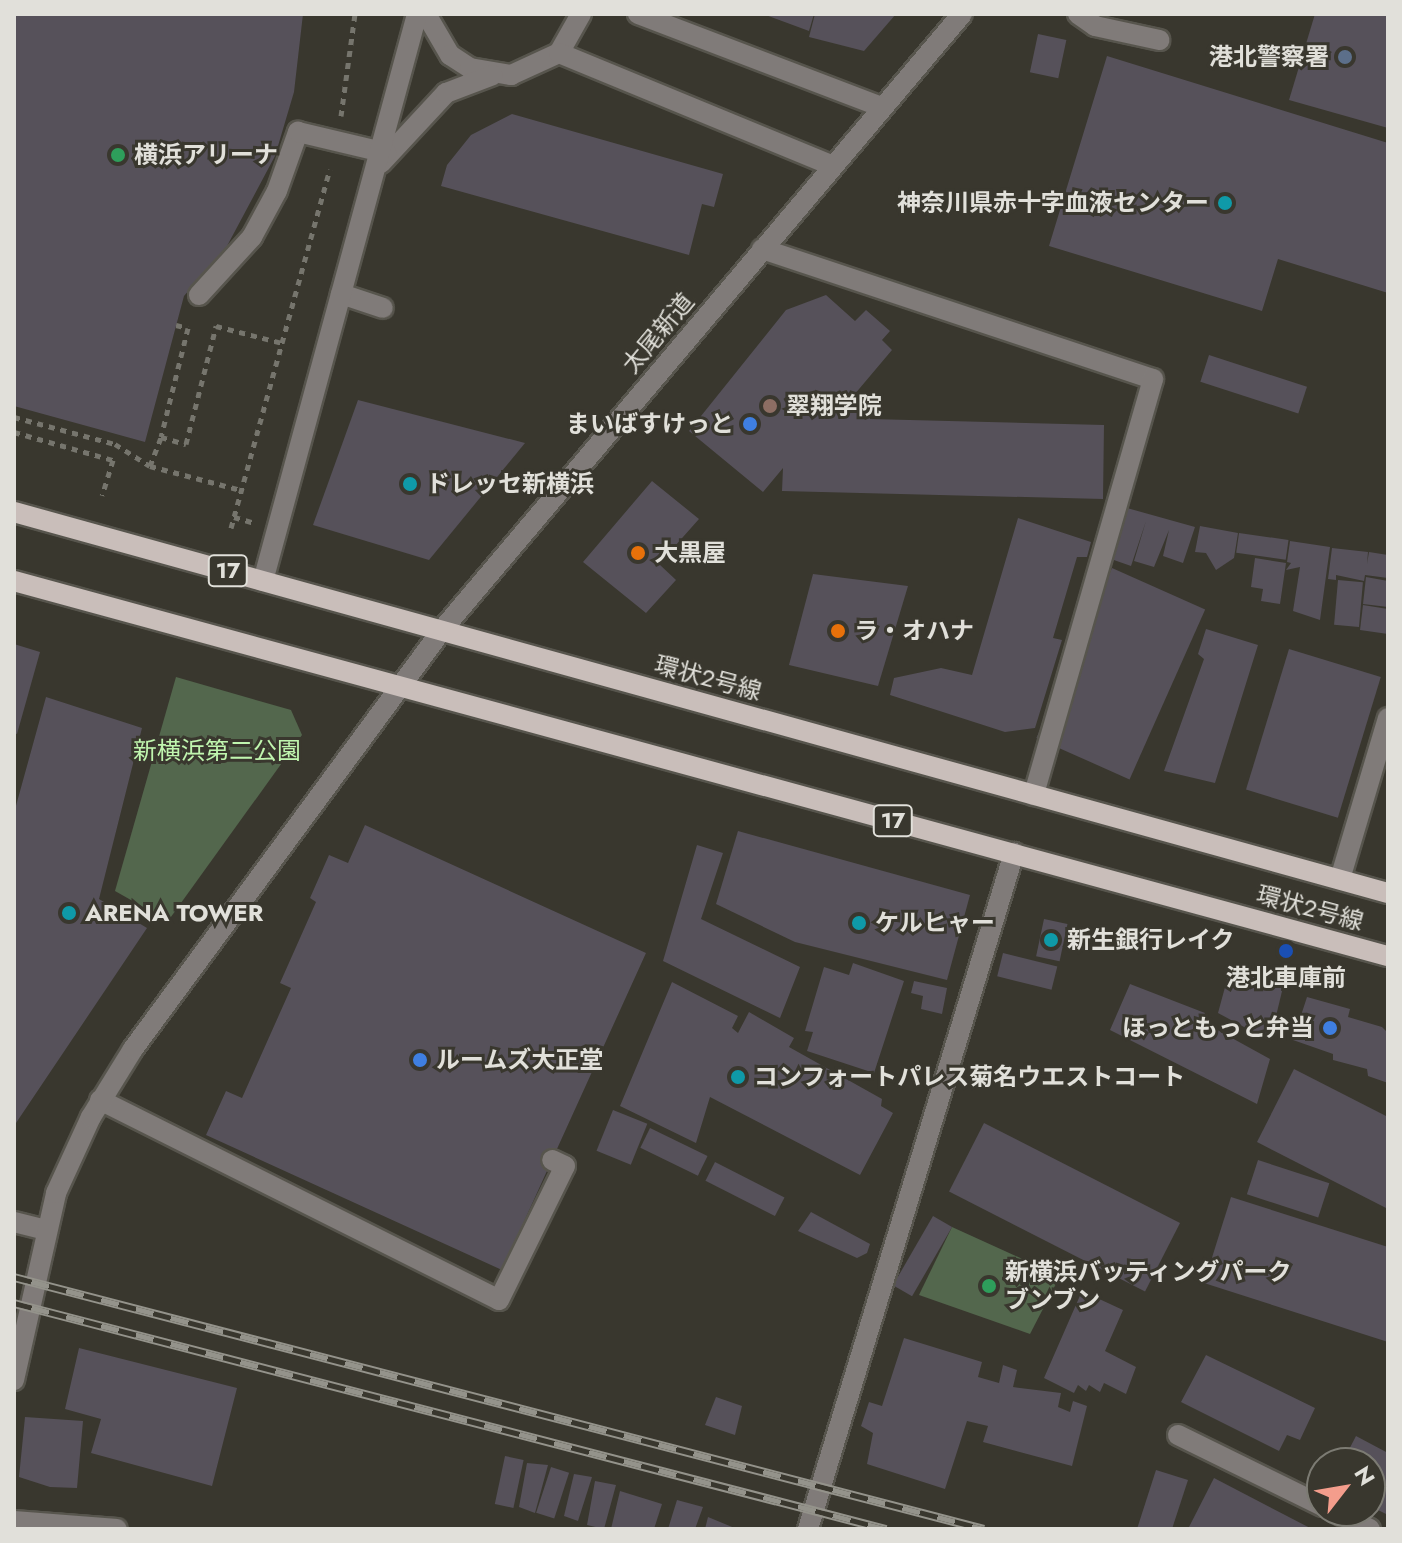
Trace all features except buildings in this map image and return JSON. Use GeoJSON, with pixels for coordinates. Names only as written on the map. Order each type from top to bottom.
{"type":"FeatureCollection","features":[{"type":"Feature","properties":{"kind":"main road","name":"環状2号線"},"geometry":{"type":"LineString","coordinates":[[14,512],[1388,893]]}},
{"type":"Feature","properties":{"kind":"main road","name":"環状2号線"},"geometry":{"type":"LineString","coordinates":[[14,581],[398,689],[1388,956]]}},
{"type":"Feature","properties":{"kind":"street"},"geometry":{"type":"LineString","coordinates":[[263,581],[374,173],[384,152],[417,14]]}},
{"type":"Feature","properties":{"kind":"street"},"geometry":{"type":"LineString","coordinates":[[426,14],[450,55],[493,75]]}},
{"type":"Feature","properties":{"kind":"street"},"geometry":{"type":"LineString","coordinates":[[384,152],[446,93],[493,75],[529,71],[559,53],[581,14]]}},
{"type":"Feature","properties":{"kind":"street"},"geometry":{"type":"LineString","coordinates":[[638,14],[882,107]]}},
{"type":"Feature","properties":{"kind":"street","name":"太尾新道"},"geometry":{"type":"LineString","coordinates":[[14,1380],[56,1193],[100,1100],[202,950],[442,630],[962,14]]}},
{"type":"Feature","properties":{"kind":"street"},"geometry":{"type":"LineString","coordinates":[[1078,14],[1095,26],[1159,40]]}},
{"type":"Feature","properties":{"kind":"street"},"geometry":{"type":"LineString","coordinates":[[559,53],[833,166]]}},
{"type":"Feature","properties":{"kind":"street"},"geometry":{"type":"LineString","coordinates":[[199,295],[252,237],[277,191],[298,132],[384,152]]}},
{"type":"Feature","properties":{"kind":"street"},"geometry":{"type":"LineString","coordinates":[[762,249],[1153,379],[1034,795]]}},
{"type":"Feature","properties":{"kind":"street"},"geometry":{"type":"LineString","coordinates":[[341,294],[383,308]]}},
{"type":"Feature","properties":{"kind":"street"},"geometry":{"type":"LineString","coordinates":[[1340,879],[1388,718]]}},
{"type":"Feature","properties":{"kind":"street"},"geometry":{"type":"LineString","coordinates":[[808,1529],[1014,853]]}},
{"type":"Feature","properties":{"kind":"street"},"geometry":{"type":"LineString","coordinates":[[100,1100],[499,1300],[565,1166],[552,1160]]}},
{"type":"Feature","properties":{"kind":"street"},"geometry":{"type":"LineString","coordinates":[[14,1222],[46,1230]]}},
{"type":"Feature","properties":{"kind":"street"},"geometry":{"type":"LineString","coordinates":[[1178,1435],[1306,1498]]}},
{"type":"Feature","properties":{"kind":"street"},"geometry":{"type":"LineString","coordinates":[[14,1521],[117,1529]]}},
{"type":"Feature","properties":{"kind":"path"},"geometry":{"type":"LineString","coordinates":[[231,528],[337,142],[355,14]]}},
{"type":"Feature","properties":{"kind":"path"},"geometry":{"type":"LineString","coordinates":[[150,466],[161,437],[188,328],[176,325]]}},
{"type":"Feature","properties":{"kind":"path"},"geometry":{"type":"LineString","coordinates":[[161,437],[186,444],[216,326],[282,343]]}},
{"type":"Feature","properties":{"kind":"path"},"geometry":{"type":"LineString","coordinates":[[14,417],[115,444],[150,466],[241,490]]}},
{"type":"Feature","properties":{"kind":"path"},"geometry":{"type":"LineString","coordinates":[[52,443],[57,428]]}},
{"type":"Feature","properties":{"kind":"path"},"geometry":{"type":"LineString","coordinates":[[14,432],[113,460],[102,495]]}},
{"type":"Feature","properties":{"kind":"path"},"geometry":{"type":"LineString","coordinates":[[234,517],[256,523]]}},
{"type":"Feature","properties":{"kind":"green space","name":"新横浜第二公園"},"geometry":{"type":"Polygon","coordinates":[[[176,677],[291,710],[302,735],[168,921],[115,891],[176,677]]]}},
{"type":"Feature","properties":{"kind":"green space","name":"新横浜バッティングパーク ブンブン"},"geometry":{"type":"Polygon","coordinates":[[[952,1227],[1060,1276],[1030,1334],[919,1295],[952,1227]]]}},
{"type":"Feature","properties":{"kind":"railway"},"geometry":{"type":"LineString","coordinates":[[14,1277],[984,1529]]}},
{"type":"Feature","properties":{"kind":"railway"},"geometry":{"type":"LineString","coordinates":[[14,1303],[886,1529]]}},
{"type":"Feature","properties":{"kind":"place","name":"港北警察署"},"geometry":{"type":"Point","coordinates":[1345,57]}},
{"type":"Feature","properties":{"kind":"place","name":"横浜アリーナ"},"geometry":{"type":"Point","coordinates":[118,155]}},
{"type":"Feature","properties":{"kind":"place","name":"神奈川県赤十字血液センター"},"geometry":{"type":"Point","coordinates":[1225,203]}},
{"type":"Feature","properties":{"kind":"place","name":"翠翔学院"},"geometry":{"type":"Point","coordinates":[770,406]}},
{"type":"Feature","properties":{"kind":"place","name":"まいばすけっと"},"geometry":{"type":"Point","coordinates":[750,424]}},
{"type":"Feature","properties":{"kind":"place","name":"ドレッセ新横浜"},"geometry":{"type":"Point","coordinates":[410,484]}},
{"type":"Feature","properties":{"kind":"place","name":"大黒屋"},"geometry":{"type":"Point","coordinates":[638,553]}},
{"type":"Feature","properties":{"kind":"place","name":"ラ・オハナ"},"geometry":{"type":"Point","coordinates":[838,631]}},
{"type":"Feature","properties":{"kind":"place","name":"ARENA TOWER"},"geometry":{"type":"Point","coordinates":[69,913]}},
{"type":"Feature","properties":{"kind":"place","name":"ケルヒャー"},"geometry":{"type":"Point","coordinates":[859,923]}},
{"type":"Feature","properties":{"kind":"place","name":"新生銀行レイク"},"geometry":{"type":"Point","coordinates":[1051,940]}},
{"type":"Feature","properties":{"kind":"place","name":"港北車庫前"},"geometry":{"type":"Point","coordinates":[1286,951]}},
{"type":"Feature","properties":{"kind":"place","name":"ほっともっと弁当"},"geometry":{"type":"Point","coordinates":[1330,1028]}},
{"type":"Feature","properties":{"kind":"place","name":"ルームズ大正堂"},"geometry":{"type":"Point","coordinates":[420,1060]}},
{"type":"Feature","properties":{"kind":"place","name":"コンフォートパレス菊名ウエストコート"},"geometry":{"type":"Point","coordinates":[738,1077]}},
{"type":"Feature","properties":{"kind":"place","name":"新横浜バッティングパーク ブンブン"},"geometry":{"type":"Point","coordinates":[989,1286]}}]}
